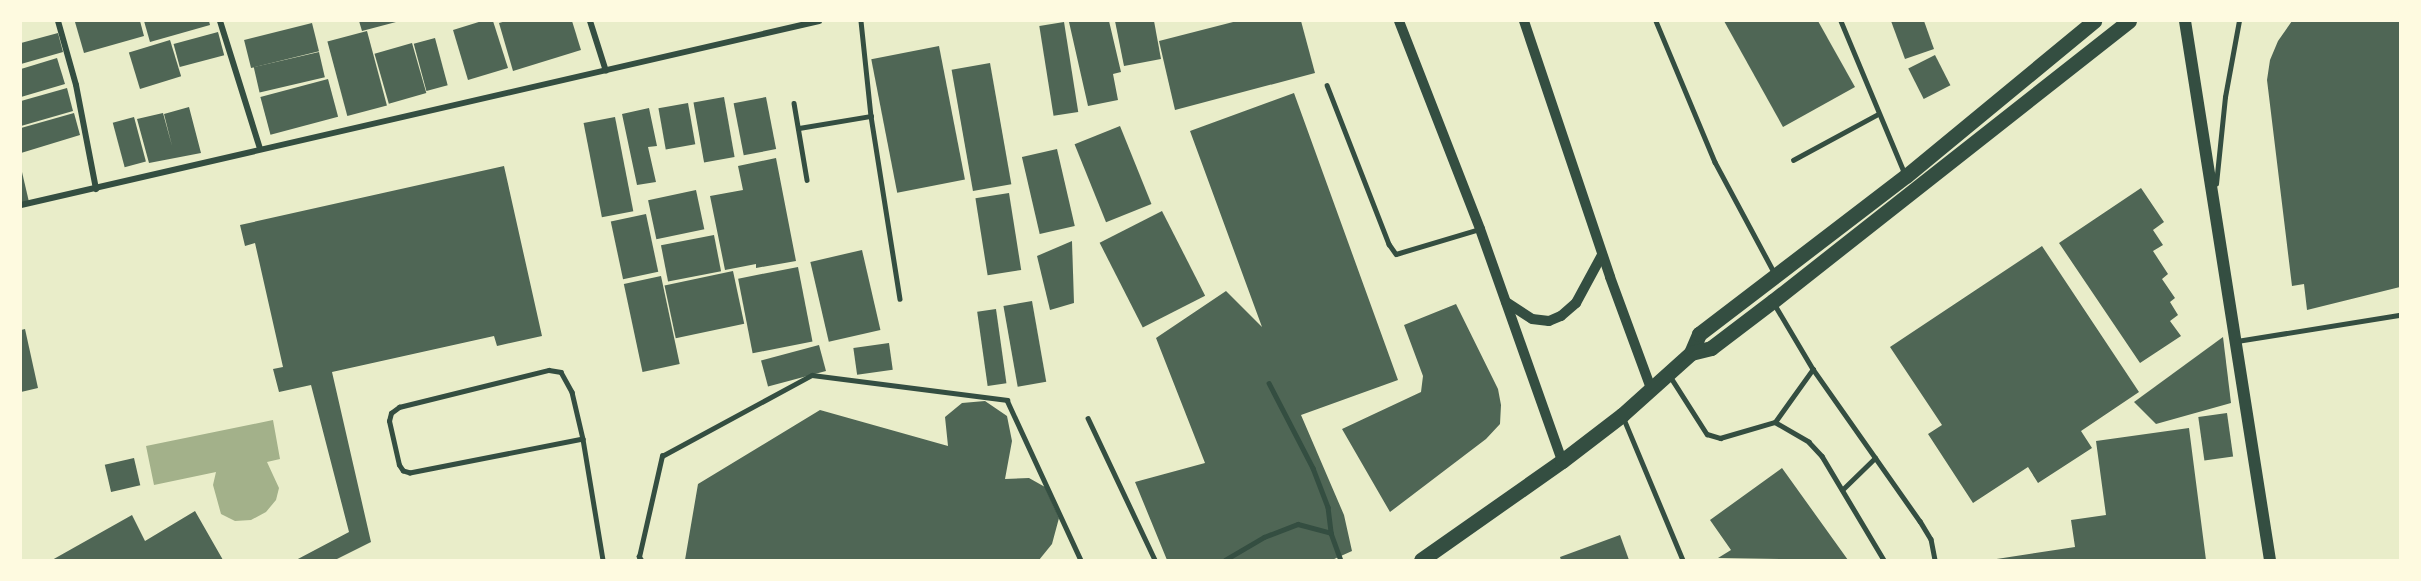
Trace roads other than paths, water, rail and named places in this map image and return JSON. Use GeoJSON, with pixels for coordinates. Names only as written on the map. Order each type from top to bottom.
{"type":"FeatureCollection","features":[{"type":"Feature","properties":{"kind":"main road"},"geometry":{"type":"LineString","coordinates":[[1421,560],[1623,415],[1652,391],[1691,353],[1699,334],[1906,176],[2094,21]]}},
{"type":"Feature","properties":{"kind":"main road"},"geometry":{"type":"LineString","coordinates":[[1691,353],[1711,348],[2129,21]]}},
{"type":"Feature","properties":{"kind":"main road"},"geometry":{"type":"LineString","coordinates":[[2185,21],[2270,560]]}},
{"type":"Feature","properties":{"kind":"street"},"geometry":{"type":"LineString","coordinates":[[58,21],[76,84],[96,189]]}},
{"type":"Feature","properties":{"kind":"street"},"geometry":{"type":"LineString","coordinates":[[220,21],[260,148]]}},
{"type":"Feature","properties":{"kind":"street"},"geometry":{"type":"LineString","coordinates":[[590,21],[606,71]]}},
{"type":"Feature","properties":{"kind":"street"},"geometry":{"type":"LineString","coordinates":[[21,205],[96,189],[260,148],[819,21]]}},
{"type":"Feature","properties":{"kind":"street"},"geometry":{"type":"LineString","coordinates":[[1399,21],[1480,229],[1562,461]]}},
{"type":"Feature","properties":{"kind":"street"},"geometry":{"type":"LineString","coordinates":[[1524,21],[1602,255],[1652,391]]}},
{"type":"Feature","properties":{"kind":"street"},"geometry":{"type":"LineString","coordinates":[[1506,302],[1533,320],[1549,321],[1561,316],[1576,303],[1602,255]]}},
{"type":"Feature","properties":{"kind":"lane"},"geometry":{"type":"LineString","coordinates":[[861,21],[871,116],[900,299]]}},
{"type":"Feature","properties":{"kind":"lane"},"geometry":{"type":"LineString","coordinates":[[1656,21],[1715,162],[1775,274]]}},
{"type":"Feature","properties":{"kind":"lane"},"geometry":{"type":"LineString","coordinates":[[1841,21],[1878,114],[1906,176]]}},
{"type":"Feature","properties":{"kind":"lane"},"geometry":{"type":"LineString","coordinates":[[2214,200],[2225,97],[2240,21]]}},
{"type":"Feature","properties":{"kind":"lane"},"geometry":{"type":"LineString","coordinates":[[1327,85],[1389,244],[1396,254],[1421,249],[1480,229]]}},
{"type":"Feature","properties":{"kind":"lane"},"geometry":{"type":"LineString","coordinates":[[794,103],[807,180]]}},
{"type":"Feature","properties":{"kind":"lane"},"geometry":{"type":"LineString","coordinates":[[1793,160],[1878,114]]}},
{"type":"Feature","properties":{"kind":"lane"},"geometry":{"type":"LineString","coordinates":[[799,128],[871,116]]}},
{"type":"Feature","properties":{"kind":"lane"},"geometry":{"type":"LineString","coordinates":[[1773,301],[1813,369],[1926,531],[1935,560]]}},
{"type":"Feature","properties":{"kind":"lane"},"geometry":{"type":"LineString","coordinates":[[2237,341],[2400,315]]}},
{"type":"Feature","properties":{"kind":"lane"},"geometry":{"type":"LineString","coordinates":[[1669,374],[1707,434],[1713,438],[1720,438],[1775,422],[1813,369]]}},
{"type":"Feature","properties":{"kind":"lane"},"geometry":{"type":"LineString","coordinates":[[583,439],[410,473],[403,471],[399,465],[389,421],[391,413],[399,407],[549,370],[561,372],[567,379],[583,439],[603,560]]}},
{"type":"Feature","properties":{"kind":"lane"},"geometry":{"type":"LineString","coordinates":[[641,560],[639,557],[662,456],[812,375],[1007,400],[1081,560]]}},
{"type":"Feature","properties":{"kind":"lane"},"geometry":{"type":"LineString","coordinates":[[1269,383],[1313,468],[1328,507],[1331,533],[1341,560]]}},
{"type":"Feature","properties":{"kind":"lane"},"geometry":{"type":"LineString","coordinates":[[1623,415],[1683,560]]}},
{"type":"Feature","properties":{"kind":"lane"},"geometry":{"type":"LineString","coordinates":[[1088,418],[1155,560]]}},
{"type":"Feature","properties":{"kind":"lane"},"geometry":{"type":"LineString","coordinates":[[1775,422],[1809,442],[1822,456],[1884,560]]}},
{"type":"Feature","properties":{"kind":"lane"},"geometry":{"type":"LineString","coordinates":[[1842,490],[1875,458]]}},
{"type":"Feature","properties":{"kind":"lane"},"geometry":{"type":"LineString","coordinates":[[1225,560],[1264,537],[1298,524],[1331,533]]}}]}
